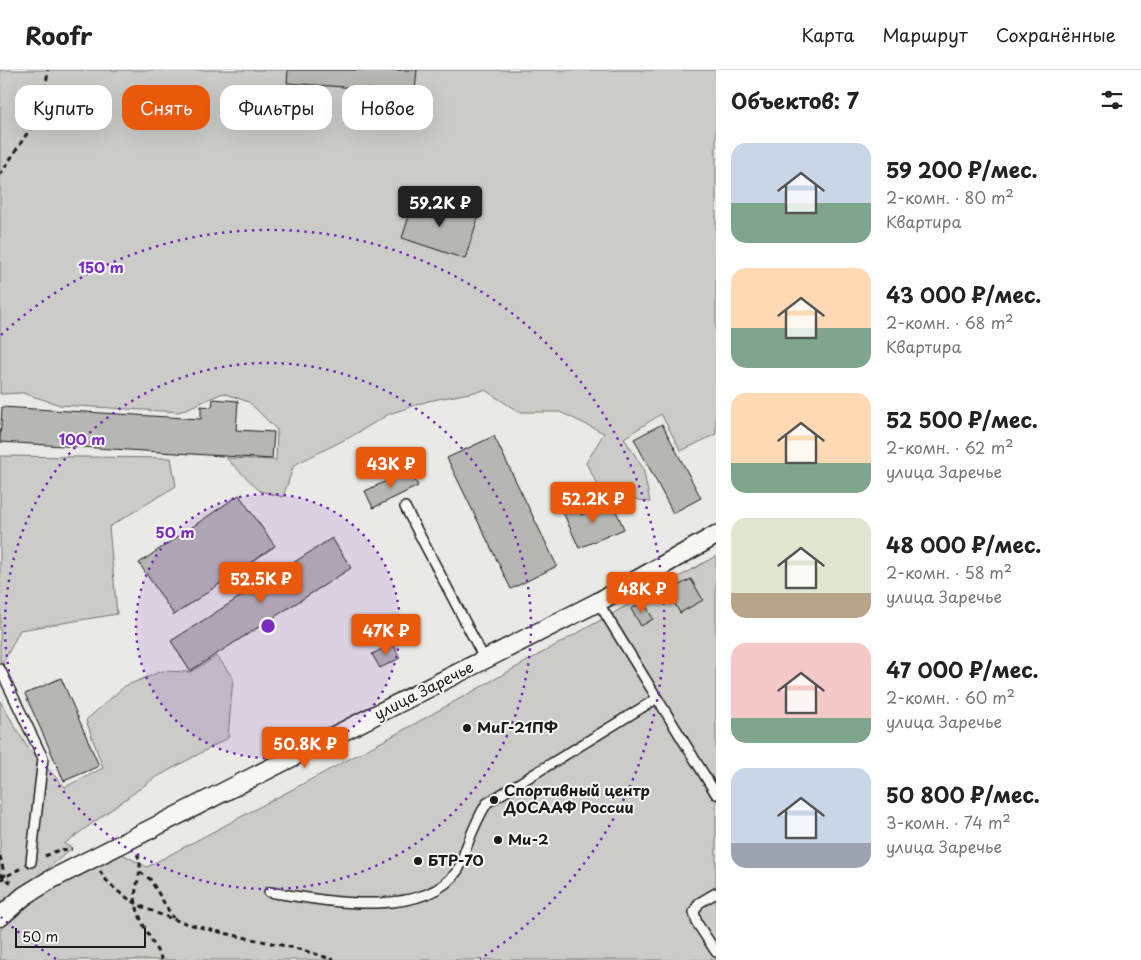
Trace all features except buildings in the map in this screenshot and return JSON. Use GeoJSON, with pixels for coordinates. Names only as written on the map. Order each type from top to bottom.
{"type":"FeatureCollection","features":[{"type":"Feature","properties":{"kind":"street","name":"улица Заречье"},"geometry":{"type":"LineString","coordinates":[[0,917],[35,889],[598,602],[716,535]]}},
{"type":"Feature","properties":{"kind":"lane"},"geometry":{"type":"LineString","coordinates":[[404,507],[485,660]]}},
{"type":"Feature","properties":{"kind":"lane"},"geometry":{"type":"LineString","coordinates":[[598,602],[716,794]]}},
{"type":"Feature","properties":{"kind":"lane"},"geometry":{"type":"LineString","coordinates":[[0,669],[43,758],[31,862]]}},
{"type":"Feature","properties":{"kind":"lane"},"geometry":{"type":"LineString","coordinates":[[269,892],[330,902],[386,902],[417,898],[433,891],[458,870],[480,813],[487,803],[656,699]]}},
{"type":"Feature","properties":{"kind":"lane"},"geometry":{"type":"LineString","coordinates":[[716,893],[699,903],[694,912],[696,923],[716,952]]}},
{"type":"Feature","properties":{"kind":"path"},"geometry":{"type":"LineString","coordinates":[[0,175],[43,109],[48,70]]}},
{"type":"Feature","properties":{"kind":"path"},"geometry":{"type":"LineString","coordinates":[[130,841],[140,859],[140,872],[135,902],[162,960]]}},
{"type":"Feature","properties":{"kind":"path"},"geometry":{"type":"LineString","coordinates":[[0,880],[31,862],[59,850],[79,849],[93,859],[106,881],[135,902],[174,919],[206,930],[296,948],[334,960]]}},
{"type":"Feature","properties":{"kind":"path"},"geometry":{"type":"LineString","coordinates":[[0,856],[5,876]]}},
{"type":"Feature","properties":{"kind":"path"},"geometry":{"type":"LineString","coordinates":[[140,872],[150,879],[174,919]]}},
{"type":"Feature","properties":{"kind":"shaded area"},"geometry":{"type":"Polygon","coordinates":[[[0,70],[716,70],[716,434],[681,451],[661,414],[624,438],[643,468],[650,502],[602,493],[586,463],[604,433],[560,412],[519,412],[485,390],[428,401],[389,414],[352,436],[294,465],[283,497],[260,491],[226,458],[276,460],[277,430],[249,402],[223,393],[179,412],[60,405],[23,393],[0,394],[0,70]]]}},
{"type":"Feature","properties":{"kind":"shaded area"},"geometry":{"type":"Polygon","coordinates":[[[0,456],[171,458],[176,486],[109,527],[117,614],[20,630],[0,669],[0,456]]]}},
{"type":"Feature","properties":{"kind":"shaded area","name":"Спортивный центр ДОСААФ России"},"geometry":{"type":"Polygon","coordinates":[[[716,556],[716,960],[0,960],[0,930],[40,896],[122,854],[147,867],[398,733],[716,556]]]}},
{"type":"Feature","properties":{"kind":"shaded area"},"geometry":{"type":"Polygon","coordinates":[[[217,656],[233,678],[228,738],[153,779],[64,844],[72,848],[45,871],[0,903],[0,701],[27,747],[65,787],[103,768],[86,720],[125,686],[162,671],[190,672],[217,656]]]}},
{"type":"Feature","properties":{"kind":"place","name":"МиГ-21ПФ"},"geometry":{"type":"Point","coordinates":[467,728]}},
{"type":"Feature","properties":{"kind":"place","name":"Спортивный центр ДОСААФ России"},"geometry":{"type":"Point","coordinates":[494,800]}},
{"type":"Feature","properties":{"kind":"place","name":"Ми-2"},"geometry":{"type":"Point","coordinates":[498,840]}},
{"type":"Feature","properties":{"kind":"place","name":"БТР-70"},"geometry":{"type":"Point","coordinates":[418,861]}}]}
